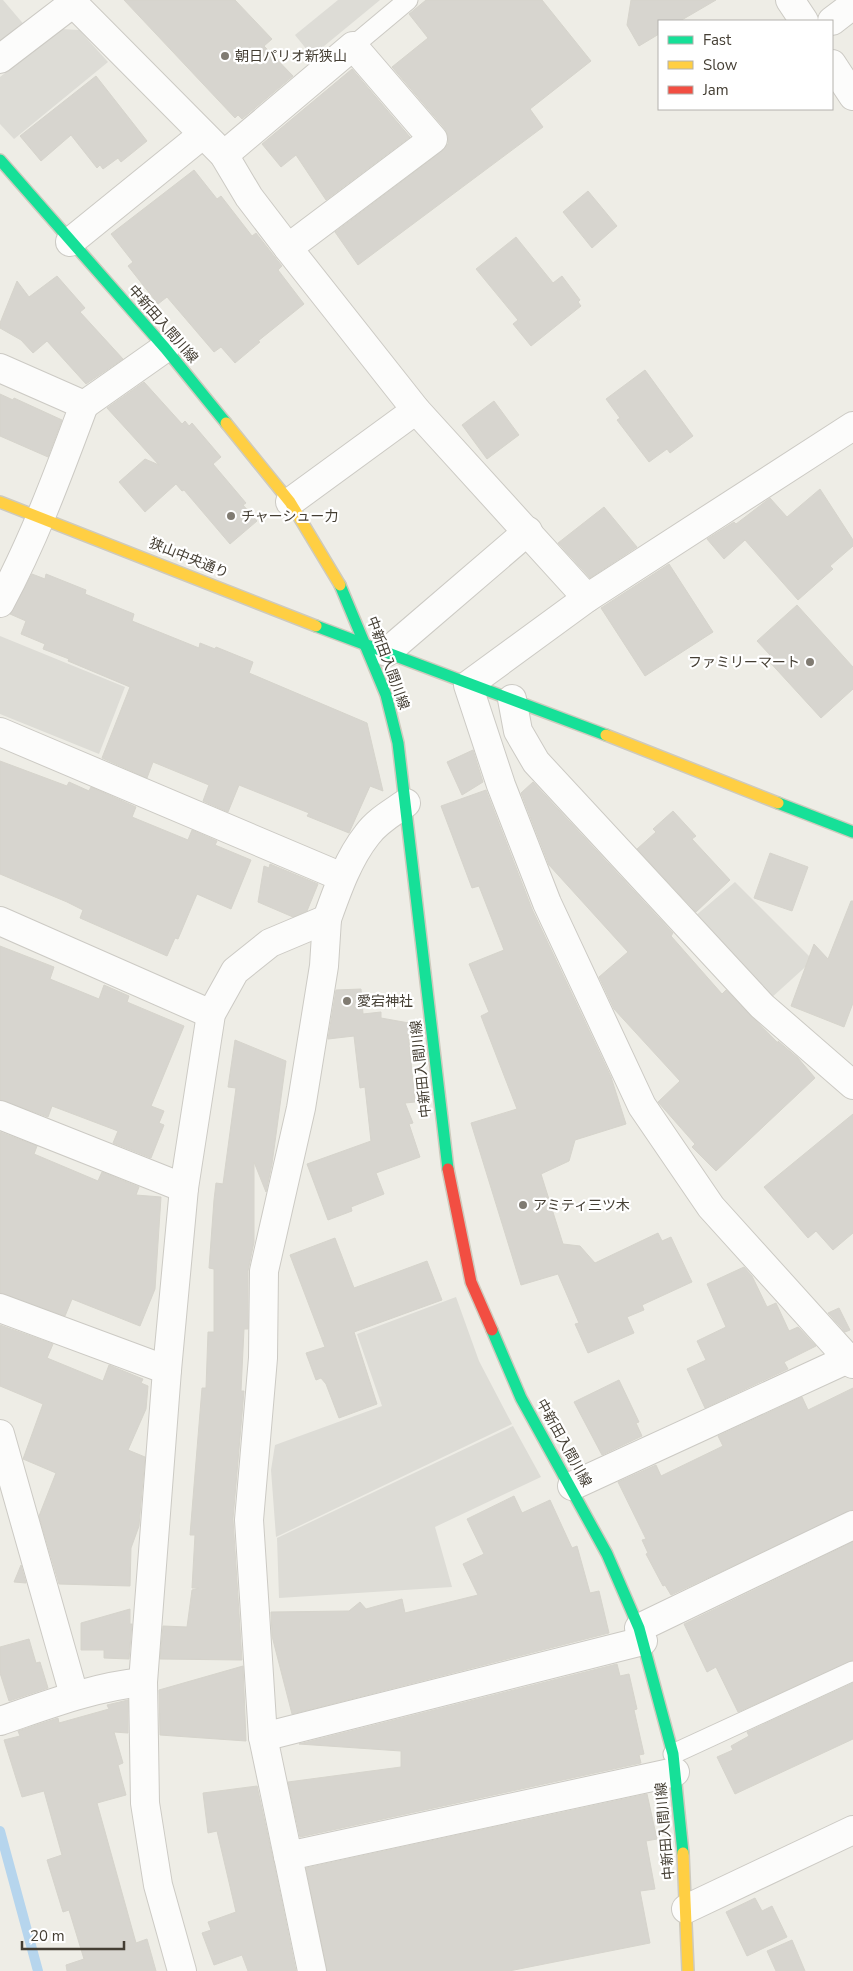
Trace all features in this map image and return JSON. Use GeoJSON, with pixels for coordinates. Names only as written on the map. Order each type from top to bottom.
{"type":"FeatureCollection","features":[{"type":"Feature","properties":{"kind":"main road","name":"中新田入間川線"},"geometry":{"type":"LineString","coordinates":[[0,160],[165,348],[290,502],[377,648],[398,743],[448,1169],[471,1282],[521,1398],[572,1486],[607,1554],[641,1634],[674,1763],[686,1909],[688,1971]]}},
{"type":"Feature","properties":{"kind":"main road","name":"狭山中央通り"},"geometry":{"type":"LineString","coordinates":[[0,502],[41,516],[468,685],[512,700],[853,832]]}},
{"type":"Feature","properties":{"kind":"street"},"geometry":{"type":"LineString","coordinates":[[790,0],[803,20]]}},
{"type":"Feature","properties":{"kind":"street"},"geometry":{"type":"LineString","coordinates":[[833,21],[853,5]]}},
{"type":"Feature","properties":{"kind":"street"},"geometry":{"type":"LineString","coordinates":[[0,59],[68,6],[77,7],[202,135],[224,155],[249,196],[288,248],[416,410],[587,598]]}},
{"type":"Feature","properties":{"kind":"street"},"geometry":{"type":"LineString","coordinates":[[224,155],[353,46],[433,139],[288,248]]}},
{"type":"Feature","properties":{"kind":"street"},"geometry":{"type":"LineString","coordinates":[[833,66],[853,96]]}},
{"type":"Feature","properties":{"kind":"street"},"geometry":{"type":"LineString","coordinates":[[70,242],[202,135]]}},
{"type":"Feature","properties":{"kind":"street"},"geometry":{"type":"LineString","coordinates":[[0,603],[17,571],[41,516],[84,405],[165,348]]}},
{"type":"Feature","properties":{"kind":"street"},"geometry":{"type":"LineString","coordinates":[[0,368],[84,405]]}},
{"type":"Feature","properties":{"kind":"street"},"geometry":{"type":"LineString","coordinates":[[290,502],[416,410]]}},
{"type":"Feature","properties":{"kind":"street"},"geometry":{"type":"LineString","coordinates":[[572,1486],[850,1362],[711,1207],[642,1106],[547,903],[501,784],[468,685],[587,598],[853,426]]}},
{"type":"Feature","properties":{"kind":"street"},"geometry":{"type":"LineString","coordinates":[[377,648],[528,531]]}},
{"type":"Feature","properties":{"kind":"street"},"geometry":{"type":"LineString","coordinates":[[512,700],[518,731],[536,762],[762,1006],[853,1085]]}},
{"type":"Feature","properties":{"kind":"street"},"geometry":{"type":"LineString","coordinates":[[0,732],[342,877]]}},
{"type":"Feature","properties":{"kind":"street"},"geometry":{"type":"LineString","coordinates":[[312,1971],[263,1737],[249,1520],[263,1358],[264,1272],[301,1108],[324,966],[327,919],[342,877],[366,835],[382,819],[406,803]]}},
{"type":"Feature","properties":{"kind":"street"},"geometry":{"type":"LineString","coordinates":[[182,1971],[158,1885],[145,1804],[143,1682],[167,1370],[184,1188],[211,1014],[235,971],[270,944],[327,919]]}},
{"type":"Feature","properties":{"kind":"street"},"geometry":{"type":"LineString","coordinates":[[0,921],[211,1014]]}},
{"type":"Feature","properties":{"kind":"street"},"geometry":{"type":"LineString","coordinates":[[0,1115],[184,1188]]}},
{"type":"Feature","properties":{"kind":"street"},"geometry":{"type":"LineString","coordinates":[[0,1308],[167,1370]]}},
{"type":"Feature","properties":{"kind":"street"},"geometry":{"type":"LineString","coordinates":[[0,1434],[74,1696]]}},
{"type":"Feature","properties":{"kind":"street"},"geometry":{"type":"LineString","coordinates":[[263,1737],[641,1634],[853,1525]]}},
{"type":"Feature","properties":{"kind":"street"},"geometry":{"type":"LineString","coordinates":[[0,1721],[74,1696],[122,1684],[143,1682]]}},
{"type":"Feature","properties":{"kind":"street"},"geometry":{"type":"LineString","coordinates":[[288,1856],[674,1763]]}},
{"type":"Feature","properties":{"kind":"street"},"geometry":{"type":"LineString","coordinates":[[686,1909],[853,1830]]}},
{"type":"Feature","properties":{"kind":"lane"},"geometry":{"type":"LineString","coordinates":[[353,46],[408,0]]}},
{"type":"Feature","properties":{"kind":"lane"},"geometry":{"type":"LineString","coordinates":[[674,1763],[853,1671]]}},
{"type":"Feature","properties":{"kind":"shaded area"},"geometry":{"type":"Polygon","coordinates":[[[0,0],[3,0],[26,27],[0,48],[0,0]]]}},
{"type":"Feature","properties":{"kind":"shaded area"},"geometry":{"type":"Polygon","coordinates":[[[338,0],[380,0],[312,56],[295,35],[338,0]]]}},
{"type":"Feature","properties":{"kind":"shaded area"},"geometry":{"type":"Polygon","coordinates":[[[62,29],[79,30],[108,62],[14,139],[0,124],[0,77],[62,29]]]}},
{"type":"Feature","properties":{"kind":"shaded area"},"geometry":{"type":"Polygon","coordinates":[[[0,636],[125,687],[99,754],[0,714],[0,636]]]}},
{"type":"Feature","properties":{"kind":"shaded area"},"geometry":{"type":"Polygon","coordinates":[[[735,882],[813,960],[770,999],[694,917],[735,882]]]}},
{"type":"Feature","properties":{"kind":"shaded area"},"geometry":{"type":"Polygon","coordinates":[[[456,1297],[479,1361],[512,1424],[276,1537],[271,1470],[275,1445],[382,1406],[357,1334],[456,1297]]]}},
{"type":"Feature","properties":{"kind":"shaded area"},"geometry":{"type":"Polygon","coordinates":[[[513,1426],[541,1477],[435,1527],[452,1587],[279,1598],[277,1538],[513,1426]]]}},
{"type":"Feature","properties":{"kind":"building","name":"朝日パリオ新狭山"},"geometry":{"type":"Polygon","coordinates":[[[124,0],[235,0],[272,39],[264,46],[293,76],[242,119],[238,115],[235,118],[124,0]]]}},
{"type":"Feature","properties":{"kind":"building"},"geometry":{"type":"Polygon","coordinates":[[[426,0],[542,0],[591,61],[530,109],[543,127],[358,265],[335,232],[442,151],[448,144],[448,136],[445,129],[392,67],[428,38],[409,14],[426,0]]]}},
{"type":"Feature","properties":{"kind":"building"},"geometry":{"type":"Polygon","coordinates":[[[631,0],[716,0],[682,20],[658,20],[658,35],[639,46],[627,25],[631,0]]]}},
{"type":"Feature","properties":{"kind":"building"},"geometry":{"type":"Polygon","coordinates":[[[352,69],[410,137],[326,200],[296,155],[281,167],[262,144],[352,69]]]}},
{"type":"Feature","properties":{"kind":"building"},"geometry":{"type":"Polygon","coordinates":[[[96,76],[147,141],[121,162],[118,158],[103,169],[100,165],[97,168],[71,135],[41,161],[20,136],[96,76]]]}},
{"type":"Feature","properties":{"kind":"building"},"geometry":{"type":"Polygon","coordinates":[[[194,170],[217,199],[221,196],[252,236],[256,233],[282,266],[278,270],[304,304],[258,341],[260,342],[235,363],[221,347],[214,352],[167,297],[158,304],[128,266],[133,262],[111,234],[194,170]]]}},
{"type":"Feature","properties":{"kind":"building"},"geometry":{"type":"Polygon","coordinates":[[[588,191],[617,226],[592,248],[563,212],[588,191]]]}},
{"type":"Feature","properties":{"kind":"building"},"geometry":{"type":"Polygon","coordinates":[[[516,237],[553,283],[562,276],[580,300],[578,302],[581,306],[531,346],[513,324],[518,320],[476,269],[516,237]]]}},
{"type":"Feature","properties":{"kind":"building"},"geometry":{"type":"Polygon","coordinates":[[[57,276],[85,308],[80,312],[123,359],[86,384],[47,341],[33,353],[21,340],[0,328],[0,323],[17,281],[29,297],[57,276]]]}},
{"type":"Feature","properties":{"kind":"building"},"geometry":{"type":"Polygon","coordinates":[[[645,370],[693,436],[670,453],[667,449],[649,462],[617,420],[620,418],[606,399],[645,370]]]}},
{"type":"Feature","properties":{"kind":"building"},"geometry":{"type":"Polygon","coordinates":[[[144,382],[182,424],[185,421],[189,426],[192,423],[221,457],[213,464],[246,503],[243,505],[257,521],[230,544],[184,490],[182,491],[176,484],[145,512],[119,482],[145,459],[159,465],[107,408],[144,382]]]}},
{"type":"Feature","properties":{"kind":"building"},"geometry":{"type":"Polygon","coordinates":[[[0,394],[13,400],[14,398],[62,420],[48,457],[0,436],[0,394]]]}},
{"type":"Feature","properties":{"kind":"building"},"geometry":{"type":"Polygon","coordinates":[[[494,401],[519,435],[487,459],[462,425],[494,401]]]}},
{"type":"Feature","properties":{"kind":"building"},"geometry":{"type":"Polygon","coordinates":[[[820,489],[853,540],[853,546],[830,566],[833,569],[798,600],[745,540],[724,559],[707,539],[734,522],[736,524],[770,498],[787,517],[820,489]]]}},
{"type":"Feature","properties":{"kind":"building"},"geometry":{"type":"Polygon","coordinates":[[[604,507],[637,547],[590,578],[558,543],[604,507]]]}},
{"type":"Feature","properties":{"kind":"building"},"geometry":{"type":"Polygon","coordinates":[[[669,564],[713,632],[645,676],[601,608],[669,564]]]}},
{"type":"Feature","properties":{"kind":"building"},"geometry":{"type":"Polygon","coordinates":[[[32,574],[45,579],[46,574],[86,590],[85,594],[134,614],[132,621],[199,648],[200,643],[215,649],[216,647],[253,662],[249,673],[367,723],[383,791],[370,786],[349,833],[307,816],[309,813],[239,785],[228,812],[203,801],[209,785],[153,762],[147,778],[102,758],[130,687],[43,649],[45,644],[21,634],[26,621],[10,614],[32,574]]]}},
{"type":"Feature","properties":{"kind":"building","name":"ファミリーマート"},"geometry":{"type":"Polygon","coordinates":[[[797,605],[853,667],[853,689],[821,718],[766,658],[770,655],[757,641],[797,605]]]}},
{"type":"Feature","properties":{"kind":"building"},"geometry":{"type":"Polygon","coordinates":[[[473,750],[483,782],[462,795],[447,762],[473,750]]]}},
{"type":"Feature","properties":{"kind":"building"},"geometry":{"type":"Polygon","coordinates":[[[0,761],[67,786],[69,782],[89,791],[91,787],[136,807],[132,817],[188,840],[192,830],[217,841],[215,845],[251,860],[231,909],[197,894],[178,939],[175,938],[167,956],[80,918],[83,910],[67,902],[0,874],[0,761]]]}},
{"type":"Feature","properties":{"kind":"building"},"geometry":{"type":"Polygon","coordinates":[[[533,782],[673,933],[671,936],[722,994],[726,990],[778,1043],[778,1041],[798,1058],[815,1078],[716,1171],[692,1147],[695,1144],[658,1102],[680,1081],[614,1009],[599,977],[628,952],[549,865],[521,793],[533,782]]]}},
{"type":"Feature","properties":{"kind":"building"},"geometry":{"type":"Polygon","coordinates":[[[486,790],[532,909],[611,1077],[626,1124],[575,1140],[569,1161],[541,1174],[563,1244],[580,1246],[595,1263],[658,1233],[662,1241],[671,1237],[692,1282],[642,1305],[644,1310],[627,1317],[634,1333],[588,1353],[575,1324],[579,1323],[558,1274],[521,1285],[471,1123],[517,1109],[481,1016],[489,1012],[469,964],[504,950],[479,886],[472,888],[441,806],[486,790]]]}},
{"type":"Feature","properties":{"kind":"building"},"geometry":{"type":"Polygon","coordinates":[[[673,811],[696,836],[692,839],[730,880],[696,912],[637,849],[656,832],[653,829],[673,811]]]}},
{"type":"Feature","properties":{"kind":"building"},"geometry":{"type":"Polygon","coordinates":[[[770,853],[808,867],[792,911],[754,898],[770,853]]]}},
{"type":"Feature","properties":{"kind":"building"},"geometry":{"type":"Polygon","coordinates":[[[270,864],[318,884],[307,911],[293,917],[258,902],[264,866],[269,868],[270,864]]]}},
{"type":"Feature","properties":{"kind":"building"},"geometry":{"type":"Polygon","coordinates":[[[851,901],[853,901],[853,1003],[844,1027],[791,1006],[814,944],[828,959],[851,901]]]}},
{"type":"Feature","properties":{"kind":"building"},"geometry":{"type":"Polygon","coordinates":[[[0,946],[54,967],[50,979],[99,999],[104,985],[129,996],[127,1002],[184,1026],[151,1106],[164,1111],[159,1123],[164,1125],[151,1158],[113,1143],[118,1131],[52,1106],[48,1117],[0,1100],[0,946]]]}},
{"type":"Feature","properties":{"kind":"building"},"geometry":{"type":"Polygon","coordinates":[[[361,989],[363,1014],[381,1012],[381,1018],[409,1023],[408,1032],[415,1102],[405,1103],[413,1123],[409,1124],[420,1157],[376,1173],[384,1194],[351,1207],[352,1211],[328,1220],[307,1164],[371,1141],[365,1087],[360,1088],[354,1036],[328,1039],[336,990],[361,989]]]}},
{"type":"Feature","properties":{"kind":"building"},"geometry":{"type":"Polygon","coordinates":[[[235,1040],[286,1061],[272,1164],[266,1192],[254,1162],[254,1242],[248,1271],[248,1329],[244,1329],[241,1391],[244,1391],[233,1519],[242,1660],[160,1659],[163,1626],[187,1627],[192,1590],[199,1588],[192,1588],[195,1535],[190,1535],[202,1388],[206,1388],[208,1332],[214,1332],[214,1269],[209,1268],[214,1200],[216,1183],[223,1184],[236,1088],[228,1087],[235,1040]]]}},
{"type":"Feature","properties":{"kind":"building"},"geometry":{"type":"Polygon","coordinates":[[[853,1114],[853,1233],[833,1250],[816,1231],[808,1238],[764,1187],[853,1114]]]}},
{"type":"Feature","properties":{"kind":"building"},"geometry":{"type":"Polygon","coordinates":[[[0,1132],[37,1146],[34,1154],[98,1181],[102,1172],[139,1187],[136,1195],[161,1197],[155,1289],[140,1326],[72,1299],[65,1316],[0,1293],[0,1132]]]}},
{"type":"Feature","properties":{"kind":"building"},"geometry":{"type":"Polygon","coordinates":[[[335,1238],[354,1288],[427,1261],[442,1300],[354,1332],[377,1404],[339,1418],[326,1384],[321,1378],[316,1380],[306,1353],[325,1347],[290,1255],[335,1238]]]}},
{"type":"Feature","properties":{"kind":"building"},"geometry":{"type":"Polygon","coordinates":[[[744,1267],[752,1276],[767,1307],[776,1303],[789,1331],[798,1327],[816,1346],[784,1362],[788,1369],[705,1408],[687,1369],[706,1360],[697,1341],[726,1327],[707,1284],[744,1267]]]}},
{"type":"Feature","properties":{"kind":"building"},"geometry":{"type":"Polygon","coordinates":[[[839,1308],[850,1330],[845,1332],[828,1313],[839,1308]]]}},
{"type":"Feature","properties":{"kind":"building"},"geometry":{"type":"Polygon","coordinates":[[[0,1325],[53,1344],[47,1358],[103,1381],[109,1365],[143,1379],[141,1383],[148,1386],[146,1409],[128,1450],[145,1457],[139,1526],[131,1548],[130,1586],[59,1584],[39,1516],[56,1473],[23,1459],[43,1404],[0,1386],[0,1325]]]}},
{"type":"Feature","properties":{"kind":"building"},"geometry":{"type":"Polygon","coordinates":[[[619,1380],[639,1422],[636,1423],[642,1436],[602,1455],[574,1402],[619,1380]]]}},
{"type":"Feature","properties":{"kind":"building"},"geometry":{"type":"Polygon","coordinates":[[[853,1388],[853,1510],[671,1595],[665,1585],[663,1586],[646,1554],[648,1553],[642,1540],[646,1539],[618,1482],[656,1465],[661,1476],[723,1446],[718,1436],[802,1397],[808,1410],[853,1388]]]}},
{"type":"Feature","properties":{"kind":"building"},"geometry":{"type":"Polygon","coordinates":[[[514,1496],[522,1513],[550,1500],[572,1548],[577,1546],[590,1593],[599,1591],[609,1633],[292,1714],[272,1636],[271,1612],[349,1611],[360,1602],[366,1609],[402,1599],[405,1613],[478,1595],[463,1564],[484,1554],[467,1519],[514,1496]]]}},
{"type":"Feature","properties":{"kind":"building"},"geometry":{"type":"Polygon","coordinates":[[[853,1542],[853,1660],[738,1712],[716,1667],[707,1672],[684,1624],[853,1542]]]}},
{"type":"Feature","properties":{"kind":"building"},"geometry":{"type":"Polygon","coordinates":[[[21,1565],[26,1583],[14,1582],[21,1565]]]}},
{"type":"Feature","properties":{"kind":"building"},"geometry":{"type":"Polygon","coordinates":[[[130,1609],[130,1624],[132,1624],[129,1659],[104,1658],[104,1650],[81,1650],[81,1623],[130,1609]]]}},
{"type":"Feature","properties":{"kind":"building"},"geometry":{"type":"Polygon","coordinates":[[[29,1639],[36,1663],[40,1662],[48,1688],[9,1701],[0,1673],[0,1647],[29,1639]]]}},
{"type":"Feature","properties":{"kind":"building"},"geometry":{"type":"Polygon","coordinates":[[[617,1664],[620,1676],[629,1674],[637,1709],[634,1710],[644,1754],[639,1755],[641,1763],[300,1837],[288,1782],[401,1767],[401,1751],[299,1744],[617,1664]]]}},
{"type":"Feature","properties":{"kind":"building"},"geometry":{"type":"Polygon","coordinates":[[[243,1666],[246,1741],[160,1735],[159,1690],[243,1666]]]}},
{"type":"Feature","properties":{"kind":"building"},"geometry":{"type":"Polygon","coordinates":[[[853,1683],[853,1739],[735,1794],[717,1757],[733,1750],[731,1746],[749,1736],[747,1732],[853,1683]]]}},
{"type":"Feature","properties":{"kind":"building"},"geometry":{"type":"Polygon","coordinates":[[[128,1700],[128,1733],[114,1732],[123,1763],[118,1765],[126,1795],[97,1803],[136,1943],[147,1939],[156,1971],[67,1971],[66,1965],[84,1959],[69,1910],[63,1912],[47,1860],[62,1855],[44,1791],[22,1797],[4,1740],[20,1736],[18,1731],[58,1718],[59,1723],[109,1709],[107,1705],[128,1700]]]}},
{"type":"Feature","properties":{"kind":"building"},"geometry":{"type":"Polygon","coordinates":[[[257,1786],[296,1971],[248,1971],[242,1955],[214,1965],[202,1933],[211,1930],[208,1922],[236,1912],[217,1831],[208,1833],[203,1793],[257,1786]]]}},
{"type":"Feature","properties":{"kind":"building"},"geometry":{"type":"Polygon","coordinates":[[[647,1794],[657,1839],[646,1841],[655,1889],[640,1891],[650,1943],[509,1971],[327,1971],[306,1868],[647,1794]]]}},
{"type":"Feature","properties":{"kind":"building"},"geometry":{"type":"Polygon","coordinates":[[[755,1898],[762,1911],[772,1906],[787,1937],[747,1956],[726,1912],[755,1898]]]}},
{"type":"Feature","properties":{"kind":"building"},"geometry":{"type":"Polygon","coordinates":[[[792,1940],[805,1971],[776,1971],[767,1951],[792,1940]]]}},
{"type":"Feature","properties":{"kind":"waterway"},"geometry":{"type":"LineString","coordinates":[[0,1831],[38,1971]]}},
{"type":"Feature","properties":{"kind":"traffic: fast"},"geometry":{"type":"LineString","coordinates":[[0,160],[165,348],[226,423]]}},
{"type":"Feature","properties":{"kind":"traffic: fast"},"geometry":{"type":"LineString","coordinates":[[340,585],[386,695],[398,743],[448,1169]]}},
{"type":"Feature","properties":{"kind":"traffic: fast"},"geometry":{"type":"LineString","coordinates":[[316,626],[606,735]]}},
{"type":"Feature","properties":{"kind":"traffic: fast"},"geometry":{"type":"LineString","coordinates":[[778,803],[853,832]]}},
{"type":"Feature","properties":{"kind":"traffic: fast"},"geometry":{"type":"LineString","coordinates":[[492,1330],[521,1398],[607,1554],[639,1628],[673,1754],[683,1853]]}},
{"type":"Feature","properties":{"kind":"traffic: slow"},"geometry":{"type":"LineString","coordinates":[[226,423],[290,502],[340,585]]}},
{"type":"Feature","properties":{"kind":"traffic: slow"},"geometry":{"type":"LineString","coordinates":[[0,502],[316,626]]}},
{"type":"Feature","properties":{"kind":"traffic: slow"},"geometry":{"type":"LineString","coordinates":[[606,735],[778,803]]}},
{"type":"Feature","properties":{"kind":"traffic: slow"},"geometry":{"type":"LineString","coordinates":[[683,1853],[688,1971]]}},
{"type":"Feature","properties":{"kind":"traffic: jam"},"geometry":{"type":"LineString","coordinates":[[448,1169],[471,1282],[492,1330]]}},
{"type":"Feature","properties":{"kind":"place","name":"朝日パリオ新狭山"},"geometry":{"type":"Point","coordinates":[225,56]}},
{"type":"Feature","properties":{"kind":"place","name":"チャーシュー力"},"geometry":{"type":"Point","coordinates":[231,516]}},
{"type":"Feature","properties":{"kind":"place","name":"ファミリーマート"},"geometry":{"type":"Point","coordinates":[810,662]}},
{"type":"Feature","properties":{"kind":"place","name":"愛宕神社"},"geometry":{"type":"Point","coordinates":[347,1001]}},
{"type":"Feature","properties":{"kind":"place","name":"アミティ三ツ木"},"geometry":{"type":"Point","coordinates":[523,1205]}}]}
